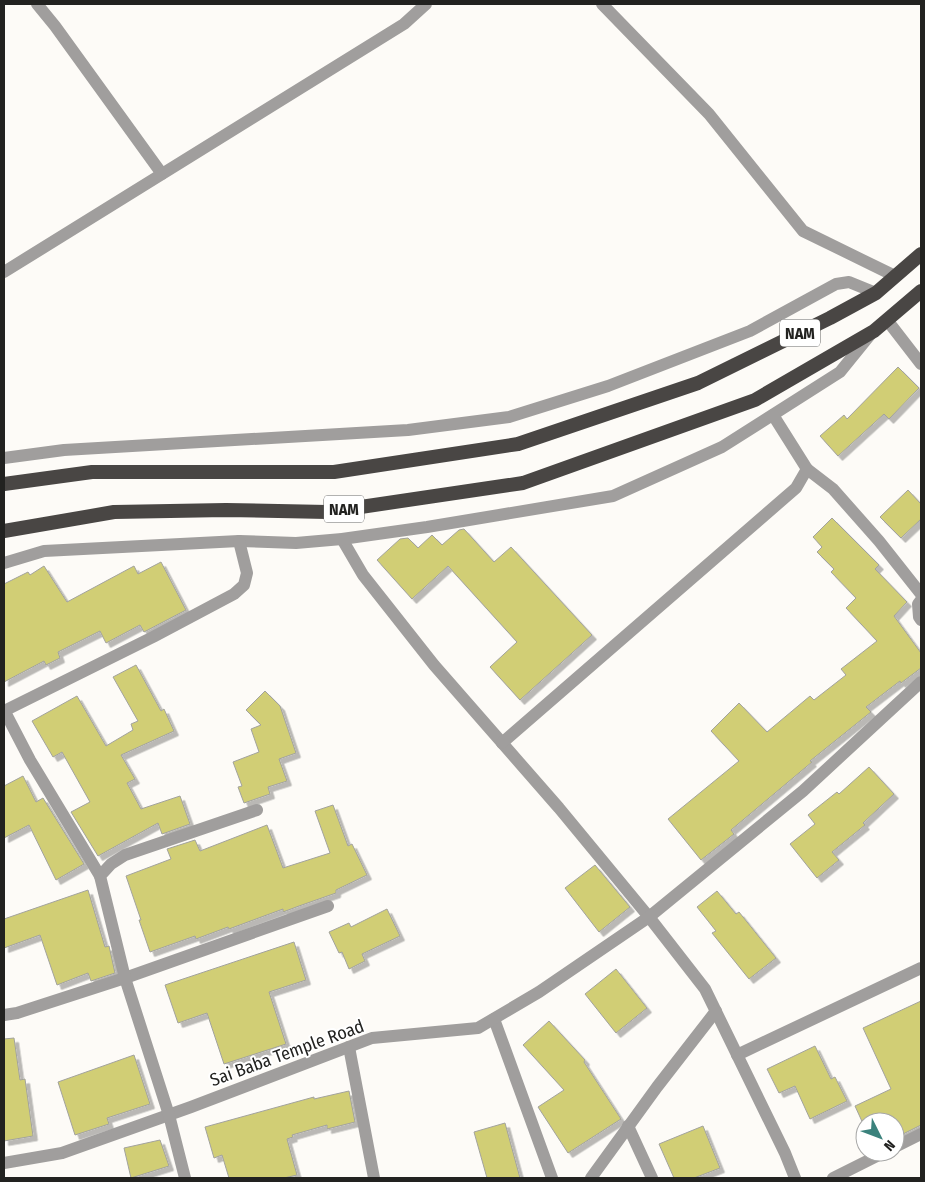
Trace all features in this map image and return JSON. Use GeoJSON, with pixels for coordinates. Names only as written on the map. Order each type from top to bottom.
{"type":"FeatureCollection","features":[{"type":"Feature","properties":{"kind":"highway","name":"NAM"},"geometry":{"type":"LineString","coordinates":[[4,484],[92,472],[334,472],[518,444],[698,384],[876,293],[921,254]]}},
{"type":"Feature","properties":{"kind":"highway","name":"NAM"},"geometry":{"type":"LineString","coordinates":[[4,531],[114,512],[226,510],[327,512],[523,483],[755,400],[874,331],[921,291]]}},
{"type":"Feature","properties":{"kind":"street"},"geometry":{"type":"LineString","coordinates":[[37,4],[162,174]]}},
{"type":"Feature","properties":{"kind":"street"},"geometry":{"type":"LineString","coordinates":[[4,272],[404,24],[426,4]]}},
{"type":"Feature","properties":{"kind":"street"},"geometry":{"type":"LineString","coordinates":[[602,4],[709,114],[803,231],[895,276]]}},
{"type":"Feature","properties":{"kind":"street"},"geometry":{"type":"LineString","coordinates":[[4,458],[64,450],[408,430],[509,417],[608,386],[750,331],[836,284],[842,282],[854,283],[876,293]]}},
{"type":"Feature","properties":{"kind":"street"},"geometry":{"type":"LineString","coordinates":[[886,320],[921,364]]}},
{"type":"Feature","properties":{"kind":"street"},"geometry":{"type":"LineString","coordinates":[[4,563],[44,551],[239,541],[296,543],[342,539],[613,496],[722,447],[773,415],[840,372],[874,331]]}},
{"type":"Feature","properties":{"kind":"street"},"geometry":{"type":"LineString","coordinates":[[773,415],[808,469],[833,489],[879,541],[921,594]]}},
{"type":"Feature","properties":{"kind":"street"},"geometry":{"type":"LineString","coordinates":[[502,743],[796,488],[808,469]]}},
{"type":"Feature","properties":{"kind":"street"},"geometry":{"type":"LineString","coordinates":[[342,539],[363,575],[434,665],[649,917],[705,989],[785,1153],[795,1178]]}},
{"type":"Feature","properties":{"kind":"street"},"geometry":{"type":"LineString","coordinates":[[186,1178],[169,1115],[125,978],[100,876],[30,760],[4,710],[162,632],[234,594],[244,585],[247,573],[239,541]]}},
{"type":"Feature","properties":{"kind":"street"},"geometry":{"type":"LineString","coordinates":[[921,600],[918,604],[921,620]]}},
{"type":"Feature","properties":{"kind":"street","name":"Sai Baba Temple Road"},"geometry":{"type":"LineString","coordinates":[[4,1163],[62,1153],[169,1115],[372,1038],[478,1028],[539,992],[649,917],[803,791],[921,682]]}},
{"type":"Feature","properties":{"kind":"street"},"geometry":{"type":"LineString","coordinates":[[100,876],[110,864],[125,855],[257,810]]}},
{"type":"Feature","properties":{"kind":"street"},"geometry":{"type":"LineString","coordinates":[[4,1015],[125,978],[328,906]]}},
{"type":"Feature","properties":{"kind":"street"},"geometry":{"type":"LineString","coordinates":[[737,1055],[921,968]]}},
{"type":"Feature","properties":{"kind":"street"},"geometry":{"type":"LineString","coordinates":[[591,1178],[628,1126],[716,1011]]}},
{"type":"Feature","properties":{"kind":"street"},"geometry":{"type":"LineString","coordinates":[[494,1019],[552,1178]]}},
{"type":"Feature","properties":{"kind":"street"},"geometry":{"type":"LineString","coordinates":[[349,1047],[374,1178]]}},
{"type":"Feature","properties":{"kind":"street"},"geometry":{"type":"LineString","coordinates":[[628,1126],[652,1178]]}},
{"type":"Feature","properties":{"kind":"street"},"geometry":{"type":"LineString","coordinates":[[905,1142],[921,1134]]}},
{"type":"Feature","properties":{"kind":"street"},"geometry":{"type":"LineString","coordinates":[[833,1178],[865,1162]]}},
{"type":"Feature","properties":{"kind":"building"},"geometry":{"type":"Polygon","coordinates":[[[898,367],[919,388],[889,419],[884,414],[838,456],[820,436],[844,415],[847,419],[898,367]]]}},
{"type":"Feature","properties":{"kind":"building"},"geometry":{"type":"Polygon","coordinates":[[[908,490],[921,504],[921,519],[901,538],[880,517],[908,490]]]}},
{"type":"Feature","properties":{"kind":"building"},"geometry":{"type":"Polygon","coordinates":[[[832,518],[879,565],[875,569],[907,602],[894,616],[921,653],[921,668],[901,683],[900,681],[866,707],[871,712],[810,761],[812,762],[731,830],[734,834],[701,860],[668,819],[739,761],[711,731],[739,703],[767,732],[810,696],[814,700],[846,675],[841,669],[877,641],[846,608],[856,598],[831,572],[834,569],[817,552],[822,547],[813,537],[832,518]]]}},
{"type":"Feature","properties":{"kind":"building"},"geometry":{"type":"Polygon","coordinates":[[[464,529],[494,562],[511,547],[592,635],[520,700],[490,667],[517,642],[448,566],[412,599],[377,560],[400,539],[408,538],[418,548],[432,535],[442,545],[459,530],[464,529]]]}},
{"type":"Feature","properties":{"kind":"building"},"geometry":{"type":"Polygon","coordinates":[[[161,562],[186,610],[144,632],[140,625],[106,643],[100,631],[58,652],[60,658],[46,665],[44,661],[4,682],[4,584],[28,572],[30,575],[44,566],[67,602],[134,566],[138,574],[161,562]]]}},
{"type":"Feature","properties":{"kind":"building"},"geometry":{"type":"Polygon","coordinates":[[[136,665],[161,711],[164,709],[174,731],[121,755],[135,779],[127,783],[141,809],[180,796],[190,824],[162,834],[158,823],[98,856],[71,812],[90,802],[62,752],[53,757],[32,721],[77,696],[106,746],[133,730],[131,724],[138,721],[113,677],[136,665]]]}},
{"type":"Feature","properties":{"kind":"building"},"geometry":{"type":"Polygon","coordinates":[[[265,691],[280,706],[296,753],[279,759],[287,781],[268,787],[270,794],[244,803],[238,787],[242,786],[233,762],[259,752],[251,729],[261,725],[246,710],[265,691]]]}},
{"type":"Feature","properties":{"kind":"building"},"geometry":{"type":"Polygon","coordinates":[[[869,767],[894,794],[863,823],[865,825],[832,852],[839,860],[817,878],[790,844],[815,824],[808,815],[837,792],[839,794],[869,767]]]}},
{"type":"Feature","properties":{"kind":"building"},"geometry":{"type":"Polygon","coordinates":[[[23,776],[36,802],[43,798],[84,864],[56,880],[29,825],[4,838],[4,786],[23,776]]]}},
{"type":"Feature","properties":{"kind":"building"},"geometry":{"type":"Polygon","coordinates":[[[333,805],[348,846],[352,844],[367,875],[336,890],[336,893],[283,912],[283,909],[229,929],[228,927],[196,939],[195,936],[150,952],[126,876],[171,859],[167,849],[195,840],[200,851],[267,825],[283,868],[330,853],[315,811],[333,805]]]}},
{"type":"Feature","properties":{"kind":"building"},"geometry":{"type":"Polygon","coordinates":[[[595,865],[630,907],[599,932],[565,888],[595,865]]]}},
{"type":"Feature","properties":{"kind":"building"},"geometry":{"type":"Polygon","coordinates":[[[88,890],[105,947],[109,946],[115,973],[91,981],[88,973],[57,985],[40,935],[4,948],[4,919],[88,890]]]}},
{"type":"Feature","properties":{"kind":"building"},"geometry":{"type":"Polygon","coordinates":[[[717,891],[736,914],[739,912],[776,958],[749,979],[712,933],[716,931],[697,907],[717,891]]]}},
{"type":"Feature","properties":{"kind":"building"},"geometry":{"type":"Polygon","coordinates":[[[387,909],[400,936],[362,954],[365,961],[349,969],[342,952],[339,953],[329,932],[349,923],[351,927],[387,909]]]}},
{"type":"Feature","properties":{"kind":"building"},"geometry":{"type":"Polygon","coordinates":[[[294,942],[306,980],[269,992],[286,1044],[224,1064],[207,1013],[178,1023],[165,985],[294,942]]]}},
{"type":"Feature","properties":{"kind":"building"},"geometry":{"type":"Polygon","coordinates":[[[616,969],[647,1008],[616,1033],[585,994],[616,969]]]}},
{"type":"Feature","properties":{"kind":"building"},"geometry":{"type":"Polygon","coordinates":[[[921,1001],[921,1125],[905,1133],[905,1112],[858,1112],[855,1106],[891,1089],[863,1028],[921,1001]]]}},
{"type":"Feature","properties":{"kind":"building"},"geometry":{"type":"Polygon","coordinates":[[[549,1021],[585,1060],[584,1062],[621,1119],[568,1153],[538,1107],[564,1090],[523,1045],[549,1021]]]}},
{"type":"Feature","properties":{"kind":"building"},"geometry":{"type":"Polygon","coordinates":[[[14,1038],[20,1080],[25,1079],[33,1136],[4,1141],[4,1039],[14,1038]]]}},
{"type":"Feature","properties":{"kind":"building"},"geometry":{"type":"Polygon","coordinates":[[[815,1046],[831,1079],[835,1077],[847,1101],[810,1119],[795,1086],[779,1093],[767,1069],[815,1046]]]}},
{"type":"Feature","properties":{"kind":"building"},"geometry":{"type":"Polygon","coordinates":[[[134,1055],[150,1104],[107,1118],[109,1124],[75,1135],[58,1082],[134,1055]]]}},
{"type":"Feature","properties":{"kind":"building"},"geometry":{"type":"Polygon","coordinates":[[[349,1091],[355,1122],[327,1129],[327,1125],[292,1135],[293,1137],[287,1139],[297,1175],[284,1178],[229,1178],[222,1155],[214,1158],[205,1127],[314,1097],[314,1099],[349,1091]]]}},
{"type":"Feature","properties":{"kind":"building"},"geometry":{"type":"Polygon","coordinates":[[[505,1123],[520,1178],[487,1178],[474,1132],[505,1123]]]}},
{"type":"Feature","properties":{"kind":"building"},"geometry":{"type":"Polygon","coordinates":[[[703,1126],[720,1168],[694,1178],[674,1178],[659,1144],[703,1126]]]}},
{"type":"Feature","properties":{"kind":"building"},"geometry":{"type":"Polygon","coordinates":[[[160,1140],[169,1166],[131,1178],[124,1148],[160,1140]]]}}]}
